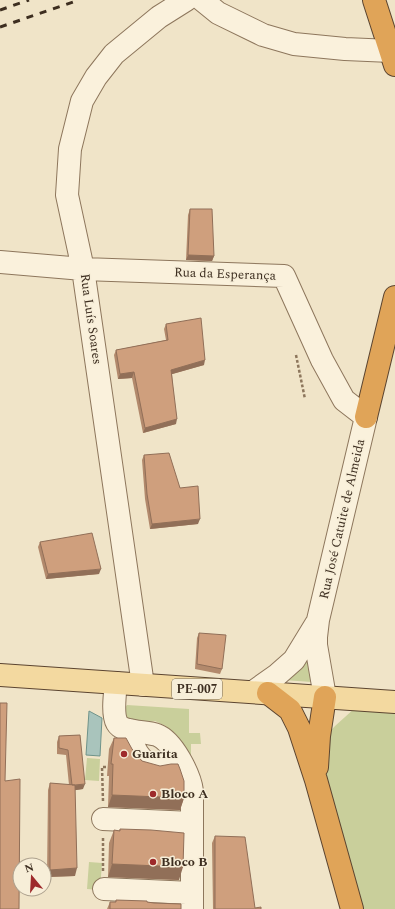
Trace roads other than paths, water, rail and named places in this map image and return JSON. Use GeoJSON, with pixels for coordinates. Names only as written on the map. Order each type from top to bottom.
{"type":"FeatureCollection","features":[{"type":"Feature","properties":{"kind":"highway"},"geometry":{"type":"LineString","coordinates":[[374,0],[393,58]]}},
{"type":"Feature","properties":{"kind":"highway"},"geometry":{"type":"LineString","coordinates":[[366,417],[395,297]]}},
{"type":"Feature","properties":{"kind":"highway"},"geometry":{"type":"LineString","coordinates":[[261,693],[290,710],[300,728],[352,909]]}},
{"type":"Feature","properties":{"kind":"highway"},"geometry":{"type":"LineString","coordinates":[[316,780],[318,736],[325,697]]}},
{"type":"Feature","properties":{"kind":"main road","name":"PE-007"},"geometry":{"type":"LineString","coordinates":[[0,675],[395,702]]}},
{"type":"Feature","properties":{"kind":"street","name":"Rua Luís Soares"},"geometry":{"type":"LineString","coordinates":[[144,685],[84,270],[67,195],[70,149],[82,101],[96,77],[114,54],[159,17],[186,0]]}},
{"type":"Feature","properties":{"kind":"street"},"geometry":{"type":"LineString","coordinates":[[202,0],[218,13],[263,35],[294,44],[345,49],[393,58]]}},
{"type":"Feature","properties":{"kind":"street","name":"Rua da Esperança"},"geometry":{"type":"LineString","coordinates":[[0,262],[84,270],[284,276],[322,360],[344,400],[366,417]]}},
{"type":"Feature","properties":{"kind":"street","name":"Rua José Catuite de Almeida"},"geometry":{"type":"LineString","coordinates":[[325,697],[316,645],[318,620],[366,417]]}},
{"type":"Feature","properties":{"kind":"street","name":"Rua José Catuite de Almeida"},"geometry":{"type":"LineString","coordinates":[[261,693],[277,675],[294,660],[318,620]]}},
{"type":"Feature","properties":{"kind":"street"},"geometry":{"type":"LineString","coordinates":[[104,889],[192,901],[192,791],[188,774],[173,751],[161,737],[122,728],[116,721],[116,683]]}},
{"type":"Feature","properties":{"kind":"street"},"geometry":{"type":"LineString","coordinates":[[103,819],[192,823]]}},
{"type":"Feature","properties":{"kind":"water"},"geometry":{"type":"Polygon","coordinates":[[[89,711],[102,718],[100,756],[86,755],[89,711]]]}},
{"type":"Feature","properties":{"kind":"railway"},"geometry":{"type":"LineString","coordinates":[[0,10],[29,0]]}},
{"type":"Feature","properties":{"kind":"railway"},"geometry":{"type":"LineString","coordinates":[[0,27],[79,0]]}},
{"type":"Feature","properties":{"kind":"place","name":"Guarita"},"geometry":{"type":"Point","coordinates":[124,754]}},
{"type":"Feature","properties":{"kind":"place","name":"Bloco A"},"geometry":{"type":"Point","coordinates":[153,794]}},
{"type":"Feature","properties":{"kind":"place","name":"Bloco B"},"geometry":{"type":"Point","coordinates":[153,862]}}]}
